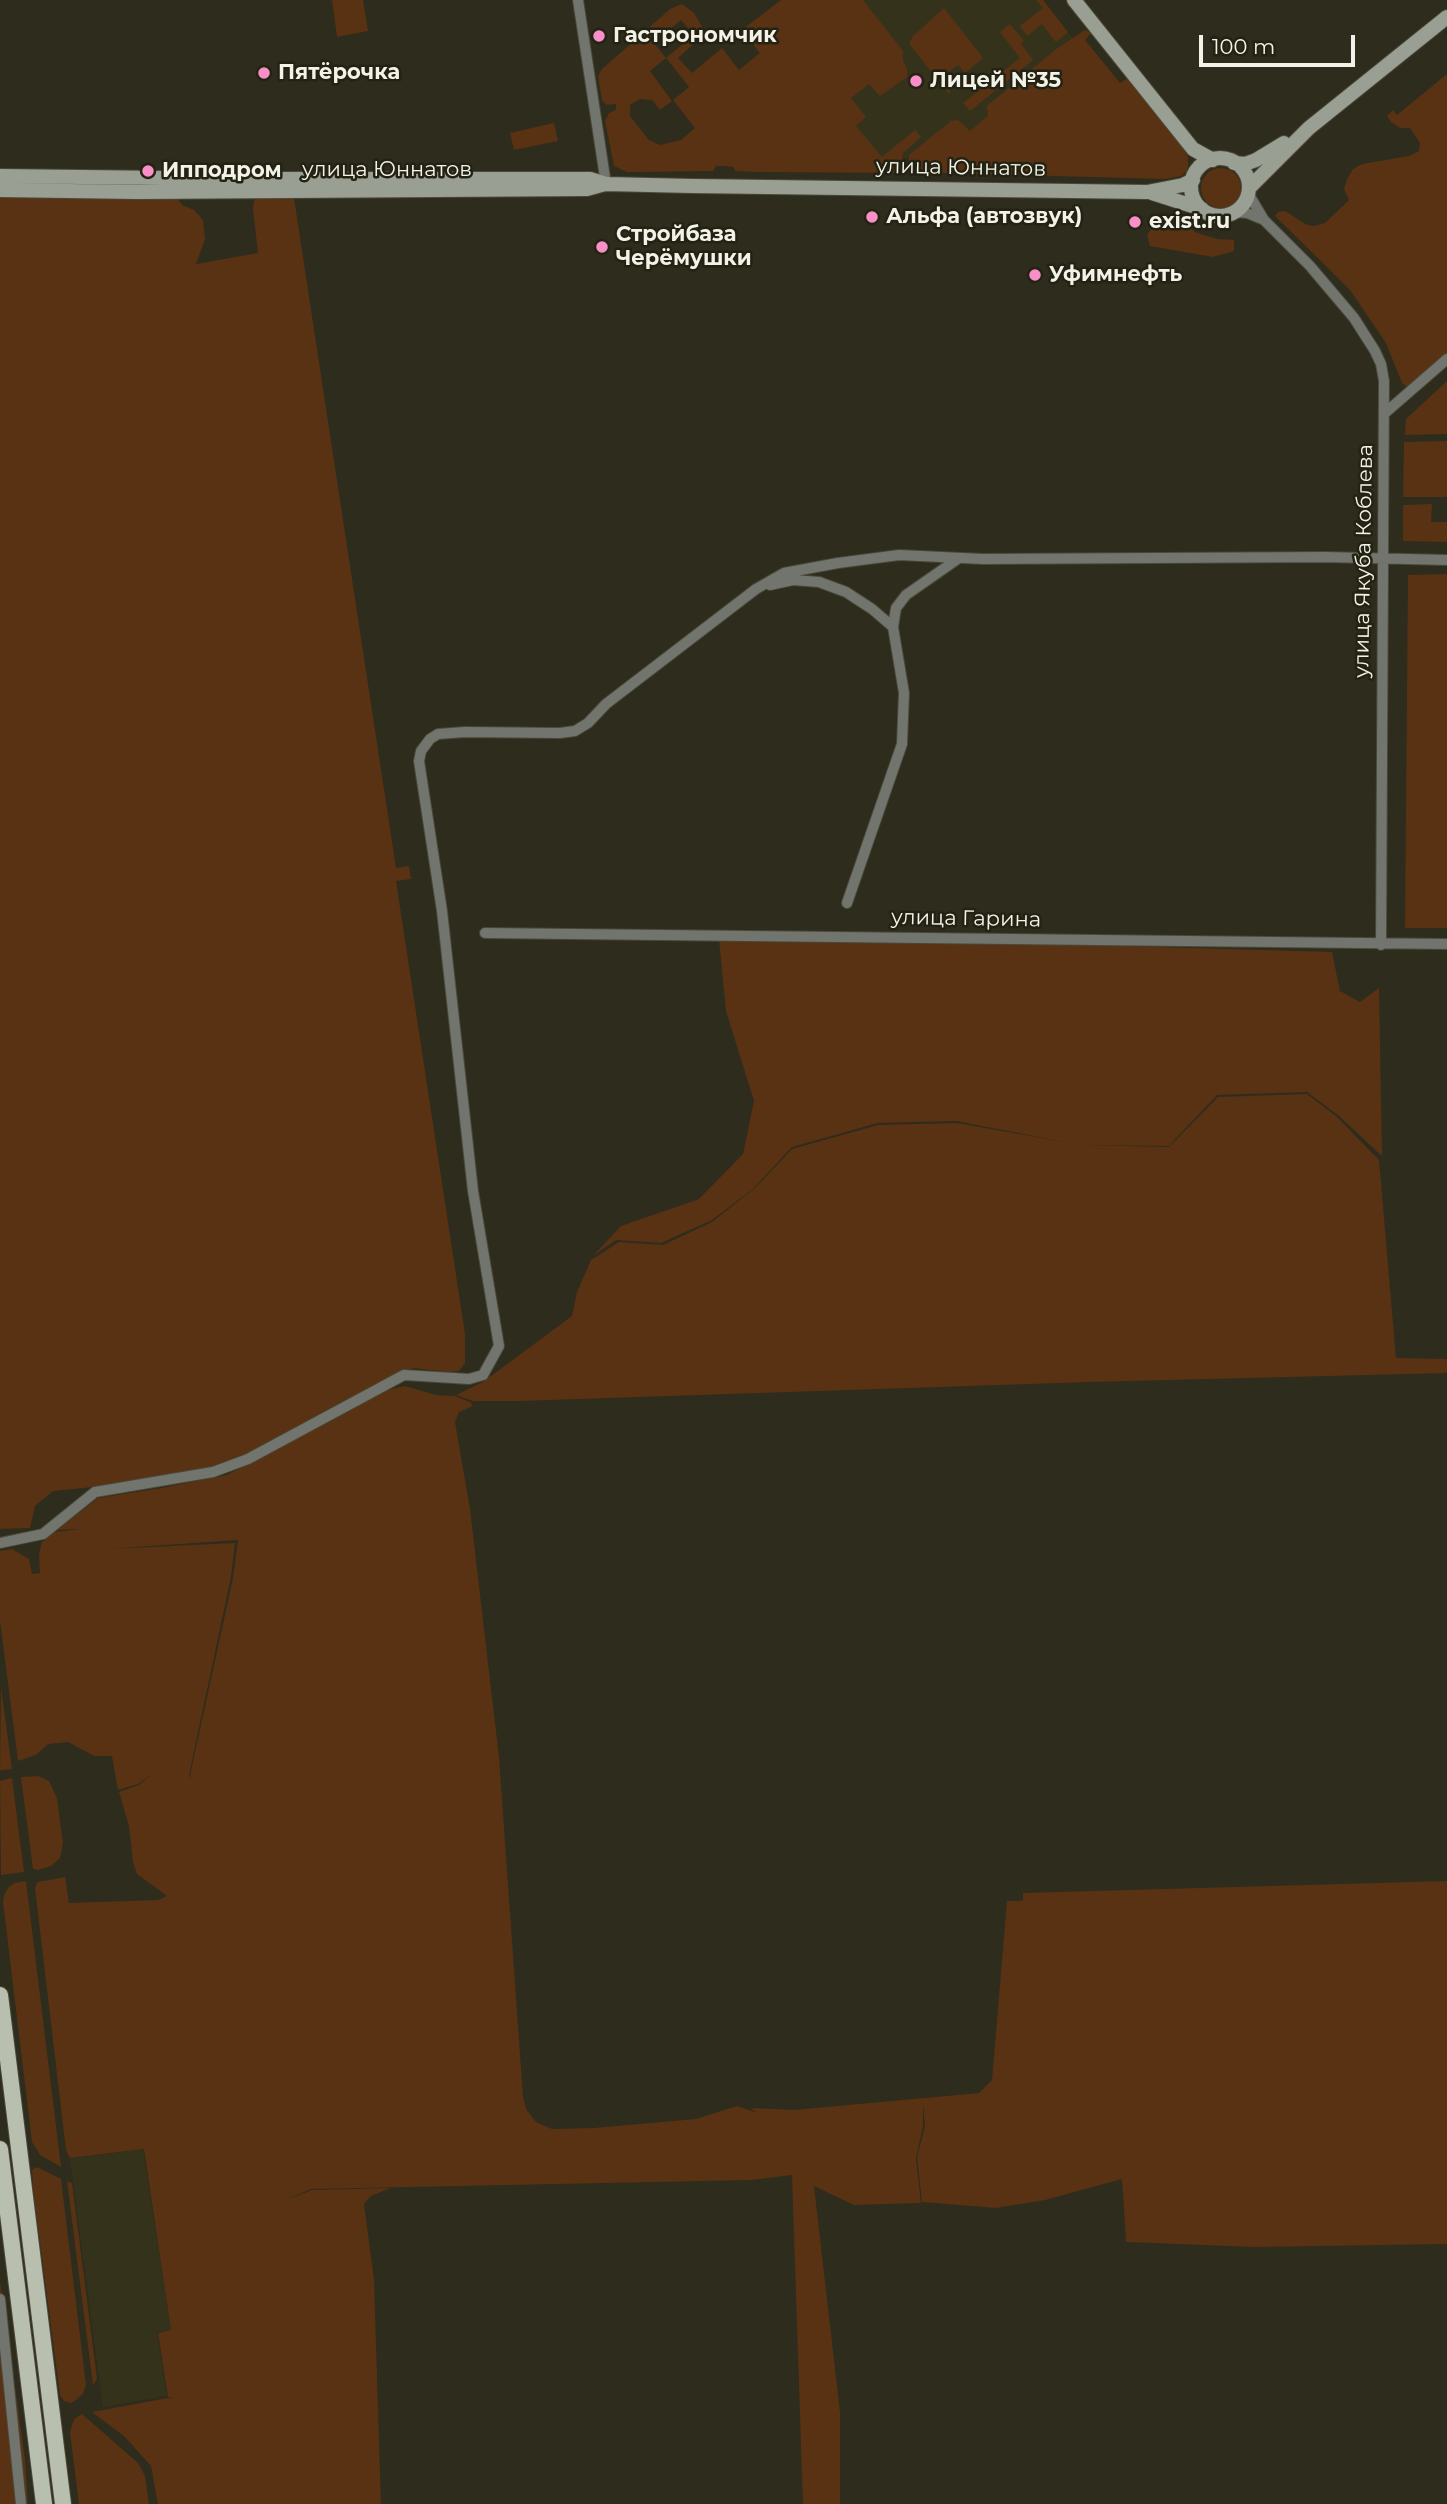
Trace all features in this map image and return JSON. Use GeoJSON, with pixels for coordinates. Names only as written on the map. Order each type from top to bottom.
{"type":"FeatureCollection","features":[{"type":"Feature","properties":{"kind":"main road"},"geometry":{"type":"LineString","coordinates":[[1074,0],[1193,149],[1213,160]]}},
{"type":"Feature","properties":{"kind":"main road"},"geometry":{"type":"LineString","coordinates":[[1193,149],[1192,191],[1195,200],[1203,210],[1217,216],[1235,212],[1242,206],[1249,190],[1309,128],[1447,17]]}},
{"type":"Feature","properties":{"kind":"main road"},"geometry":{"type":"LineString","coordinates":[[1234,163],[1245,164],[1256,160],[1309,128]]}},
{"type":"Feature","properties":{"kind":"main road"},"geometry":{"type":"LineString","coordinates":[[1194,176],[1202,166],[1213,160],[1228,160],[1244,170],[1249,190]]}},
{"type":"Feature","properties":{"kind":"main road","name":"улица Юннатов"},"geometry":{"type":"LineString","coordinates":[[0,176],[590,179],[606,184]]}},
{"type":"Feature","properties":{"kind":"main road","name":"улица Юннатов"},"geometry":{"type":"LineString","coordinates":[[0,190],[574,190],[606,184],[1147,192],[1183,185],[1194,176]]}},
{"type":"Feature","properties":{"kind":"main road","name":"улица Юннатов"},"geometry":{"type":"LineString","coordinates":[[1147,192],[1203,210]]}},
{"type":"Feature","properties":{"kind":"main road"},"geometry":{"type":"LineString","coordinates":[[0,1995],[63,2504]]}},
{"type":"Feature","properties":{"kind":"main road"},"geometry":{"type":"LineString","coordinates":[[0,2149],[44,2504]]}},
{"type":"Feature","properties":{"kind":"street"},"geometry":{"type":"LineString","coordinates":[[578,0],[606,184]]}},
{"type":"Feature","properties":{"kind":"street","name":"улица Якуба Коблева"},"geometry":{"type":"LineString","coordinates":[[1249,190],[1264,220],[1318,274],[1366,335],[1381,364],[1385,413],[1381,945]]}},
{"type":"Feature","properties":{"kind":"street","name":"улица Якуба Коблева"},"geometry":{"type":"LineString","coordinates":[[1235,212],[1264,220]]}},
{"type":"Feature","properties":{"kind":"street"},"geometry":{"type":"LineString","coordinates":[[1385,413],[1447,359]]}},
{"type":"Feature","properties":{"kind":"street"},"geometry":{"type":"LineString","coordinates":[[0,1543],[43,1534],[95,1492],[213,1472],[248,1460],[404,1375],[469,1379],[483,1375],[499,1346],[473,1191],[442,911],[419,761],[421,751],[430,738],[438,734],[575,731],[588,723],[606,704],[755,590],[784,573],[838,563],[898,555],[959,558],[1447,559]]}},
{"type":"Feature","properties":{"kind":"street"},"geometry":{"type":"LineString","coordinates":[[847,903],[902,744],[904,693],[893,627],[896,608],[906,594],[959,558]]}},
{"type":"Feature","properties":{"kind":"street"},"geometry":{"type":"LineString","coordinates":[[755,590],[793,580],[819,582],[846,592],[893,627]]}},
{"type":"Feature","properties":{"kind":"street","name":"улица Гарина"},"geometry":{"type":"LineString","coordinates":[[485,933],[1447,944]]}},
{"type":"Feature","properties":{"kind":"street"},"geometry":{"type":"LineString","coordinates":[[0,2299],[22,2504]]}},
{"type":"Feature","properties":{"kind":"street"},"geometry":{"type":"LineString","coordinates":[[0,2421],[13,2420]]}},
{"type":"Feature","properties":{"kind":"shaded area"},"geometry":{"type":"Polygon","coordinates":[[[332,0],[363,0],[368,31],[337,37],[332,0]]]}},
{"type":"Feature","properties":{"kind":"shaded area"},"geometry":{"type":"Polygon","coordinates":[[[781,0],[863,0],[903,51],[907,77],[880,96],[869,84],[851,98],[866,117],[856,126],[882,157],[915,130],[921,137],[903,153],[901,173],[758,172],[735,171],[734,167],[724,166],[716,166],[713,171],[627,172],[614,166],[605,121],[609,113],[616,110],[616,104],[607,105],[602,100],[598,76],[602,69],[670,9],[682,4],[694,13],[706,33],[678,58],[692,73],[722,48],[739,70],[760,53],[742,30],[781,0]],[[681,20],[654,43],[666,58],[694,35],[681,20]],[[666,58],[650,71],[672,101],[660,110],[652,100],[640,99],[630,105],[630,116],[649,140],[660,145],[681,140],[695,128],[673,100],[689,87],[666,58]]]}},
{"type":"Feature","properties":{"kind":"shaded area","name":"Лицей №35"},"geometry":{"type":"Polygon","coordinates":[[[813,0],[1043,0],[1115,93],[1032,161],[757,155],[712,92],[763,50],[813,0]]]}},
{"type":"Feature","properties":{"kind":"shaded area"},"geometry":{"type":"Polygon","coordinates":[[[1036,0],[1043,0],[1068,32],[1056,42],[1042,24],[1027,36],[1020,26],[1043,8],[1036,0]]]}},
{"type":"Feature","properties":{"kind":"shaded area"},"geometry":{"type":"Polygon","coordinates":[[[944,8],[983,58],[965,73],[958,65],[940,78],[951,92],[949,94],[910,45],[913,36],[944,8]]]}},
{"type":"Feature","properties":{"kind":"shaded area"},"geometry":{"type":"Polygon","coordinates":[[[1010,24],[1024,41],[1021,44],[1033,60],[970,111],[963,103],[1020,58],[1000,32],[1010,24]]]}},
{"type":"Feature","properties":{"kind":"shaded area"},"geometry":{"type":"Polygon","coordinates":[[[1085,30],[1091,33],[1085,40],[1120,83],[1128,78],[1185,151],[1188,165],[1187,171],[1181,176],[1165,179],[908,172],[909,155],[951,121],[958,120],[970,131],[988,116],[987,106],[1055,50],[1085,30]]]}},
{"type":"Feature","properties":{"kind":"shaded area"},"geometry":{"type":"Polygon","coordinates":[[[1447,74],[1447,353],[1407,387],[1402,383],[1386,343],[1350,290],[1275,216],[1278,212],[1285,211],[1307,225],[1325,223],[1349,200],[1344,189],[1353,169],[1362,164],[1409,156],[1419,151],[1420,143],[1410,128],[1400,128],[1387,116],[1393,110],[1397,115],[1447,74]]]}},
{"type":"Feature","properties":{"kind":"shaded area"},"geometry":{"type":"Polygon","coordinates":[[[554,123],[558,141],[514,150],[510,133],[554,123]]]}},
{"type":"Feature","properties":{"kind":"shaded area"},"geometry":{"type":"Polygon","coordinates":[[[1221,168],[1229,169],[1235,174],[1240,180],[1240,196],[1235,202],[1229,207],[1221,208],[1213,207],[1207,202],[1202,196],[1201,188],[1202,180],[1207,174],[1213,169],[1221,168]]]}},
{"type":"Feature","properties":{"kind":"shaded area"},"geometry":{"type":"Polygon","coordinates":[[[0,190],[172,190],[182,205],[194,210],[203,220],[205,239],[196,264],[258,253],[254,200],[258,196],[284,195],[294,198],[396,868],[409,866],[411,879],[396,881],[465,1334],[465,1363],[459,1371],[414,1368],[388,1378],[245,1455],[210,1467],[133,1483],[53,1491],[35,1506],[30,1528],[0,1529],[0,190]]]}},
{"type":"Feature","properties":{"kind":"shaded area"},"geometry":{"type":"Polygon","coordinates":[[[1172,219],[1179,219],[1195,232],[1217,239],[1234,240],[1234,251],[1213,257],[1150,246],[1147,235],[1152,228],[1172,219]]]}},
{"type":"Feature","properties":{"kind":"shaded area"},"geometry":{"type":"Polygon","coordinates":[[[1447,381],[1447,434],[1405,435],[1406,419],[1447,381]]]}},
{"type":"Feature","properties":{"kind":"shaded area"},"geometry":{"type":"Polygon","coordinates":[[[1447,441],[1447,497],[1403,497],[1404,442],[1447,441]]]}},
{"type":"Feature","properties":{"kind":"shaded area"},"geometry":{"type":"Polygon","coordinates":[[[1432,504],[1431,522],[1447,522],[1447,542],[1403,541],[1403,505],[1432,504]]]}},
{"type":"Feature","properties":{"kind":"shaded area"},"geometry":{"type":"Polygon","coordinates":[[[1447,574],[1447,928],[1405,928],[1408,575],[1447,574]]]}},
{"type":"Feature","properties":{"kind":"shaded area"},"geometry":{"type":"Polygon","coordinates":[[[719,939],[982,942],[1332,952],[1340,991],[1360,1002],[1379,988],[1382,1156],[1339,1116],[1307,1092],[1217,1095],[1169,1146],[1080,1145],[1169,1147],[1218,1097],[1307,1094],[1337,1117],[1379,1160],[1396,1358],[1447,1359],[1447,1373],[519,1401],[473,1401],[456,1395],[483,1382],[572,1316],[577,1292],[591,1260],[619,1242],[663,1245],[712,1222],[755,1188],[792,1149],[878,1125],[957,1123],[1070,1143],[956,1121],[878,1123],[792,1147],[753,1189],[712,1220],[661,1243],[616,1240],[593,1256],[621,1226],[699,1199],[743,1154],[754,1101],[726,1011],[719,939]]]}},
{"type":"Feature","properties":{"kind":"shaded area"},"geometry":{"type":"Polygon","coordinates":[[[405,1386],[436,1395],[455,1396],[473,1406],[459,1412],[455,1422],[470,1509],[499,1757],[523,2097],[526,2109],[536,2122],[552,2129],[594,2128],[696,2119],[737,2106],[758,2113],[750,2108],[794,2110],[979,2093],[992,2080],[1007,1901],[1023,1901],[1023,1893],[1447,1881],[1447,2244],[1254,2247],[1126,2242],[1122,2179],[1045,2200],[996,2208],[922,2202],[917,2157],[925,2126],[923,2103],[923,2126],[916,2158],[921,2203],[854,2205],[814,2186],[840,2412],[840,2504],[803,2504],[792,2175],[752,2180],[311,2189],[288,2199],[312,2190],[391,2188],[371,2196],[364,2204],[374,2279],[381,2504],[158,2504],[151,2466],[125,2437],[92,2412],[173,2397],[168,2397],[158,2333],[171,2330],[144,2149],[70,2158],[66,2150],[35,1888],[38,1882],[65,1877],[69,1903],[158,1900],[167,1896],[137,1874],[129,1826],[119,1792],[139,1785],[151,1775],[138,1784],[118,1790],[112,1756],[94,1756],[68,1742],[48,1744],[36,1755],[18,1761],[0,1621],[0,1551],[12,1549],[29,1559],[32,1574],[40,1573],[39,1553],[42,1542],[55,1532],[80,1529],[57,1530],[98,1498],[227,1475],[383,1391],[405,1386]],[[238,1540],[108,1549],[235,1543],[231,1577],[189,1775],[192,1779],[190,1775],[233,1578],[238,1540]]]}},
{"type":"Feature","properties":{"kind":"shaded area"},"geometry":{"type":"Polygon","coordinates":[[[1,1688],[12,1769],[3,1770],[0,1770],[1,1688]]]}},
{"type":"Feature","properties":{"kind":"shaded area"},"geometry":{"type":"Polygon","coordinates":[[[38,1776],[49,1781],[57,1798],[63,1843],[60,1858],[51,1866],[38,1870],[33,1869],[21,1777],[38,1776]]]}},
{"type":"Feature","properties":{"kind":"shaded area"},"geometry":{"type":"Polygon","coordinates":[[[12,1778],[24,1872],[1,1875],[0,1781],[12,1778]]]}},
{"type":"Feature","properties":{"kind":"shaded area"},"geometry":{"type":"Polygon","coordinates":[[[26,1881],[61,2167],[40,2155],[32,2142],[3,1902],[8,1888],[14,1883],[26,1881]]]}},
{"type":"Feature","properties":{"kind":"shaded area"},"geometry":{"type":"Polygon","coordinates":[[[143,2149],[171,2330],[157,2332],[167,2396],[103,2407],[70,2159],[143,2149]]]}},
{"type":"Feature","properties":{"kind":"shaded area"},"geometry":{"type":"Polygon","coordinates":[[[37,2167],[61,2179],[86,2385],[83,2394],[72,2403],[64,2401],[60,2395],[33,2189],[32,2170],[37,2167]]]}},
{"type":"Feature","properties":{"kind":"shaded area"},"geometry":{"type":"Polygon","coordinates":[[[67,2181],[72,2183],[97,2379],[93,2385],[67,2181]]]}},
{"type":"Feature","properties":{"kind":"shaded area"},"geometry":{"type":"Polygon","coordinates":[[[0,2281],[25,2459],[28,2504],[0,2504],[0,2281]]]}},
{"type":"Feature","properties":{"kind":"shaded area"},"geometry":{"type":"Polygon","coordinates":[[[82,2414],[138,2463],[145,2476],[149,2504],[79,2504],[70,2432],[74,2419],[82,2414]]]}},
{"type":"Feature","properties":{"kind":"place","name":"Гастрономчик"},"geometry":{"type":"Point","coordinates":[599,36]}},
{"type":"Feature","properties":{"kind":"place","name":"Пятёрочка"},"geometry":{"type":"Point","coordinates":[264,73]}},
{"type":"Feature","properties":{"kind":"place","name":"Лицей №35"},"geometry":{"type":"Point","coordinates":[916,81]}},
{"type":"Feature","properties":{"kind":"place","name":"Ипподром"},"geometry":{"type":"Point","coordinates":[148,171]}},
{"type":"Feature","properties":{"kind":"place","name":"Альфа (автозвук)"},"geometry":{"type":"Point","coordinates":[872,217]}},
{"type":"Feature","properties":{"kind":"place","name":"exist.ru"},"geometry":{"type":"Point","coordinates":[1135,222]}},
{"type":"Feature","properties":{"kind":"place","name":"Стройбаза Черёмушки"},"geometry":{"type":"Point","coordinates":[602,247]}},
{"type":"Feature","properties":{"kind":"place","name":"Уфимнефть"},"geometry":{"type":"Point","coordinates":[1035,275]}}]}
